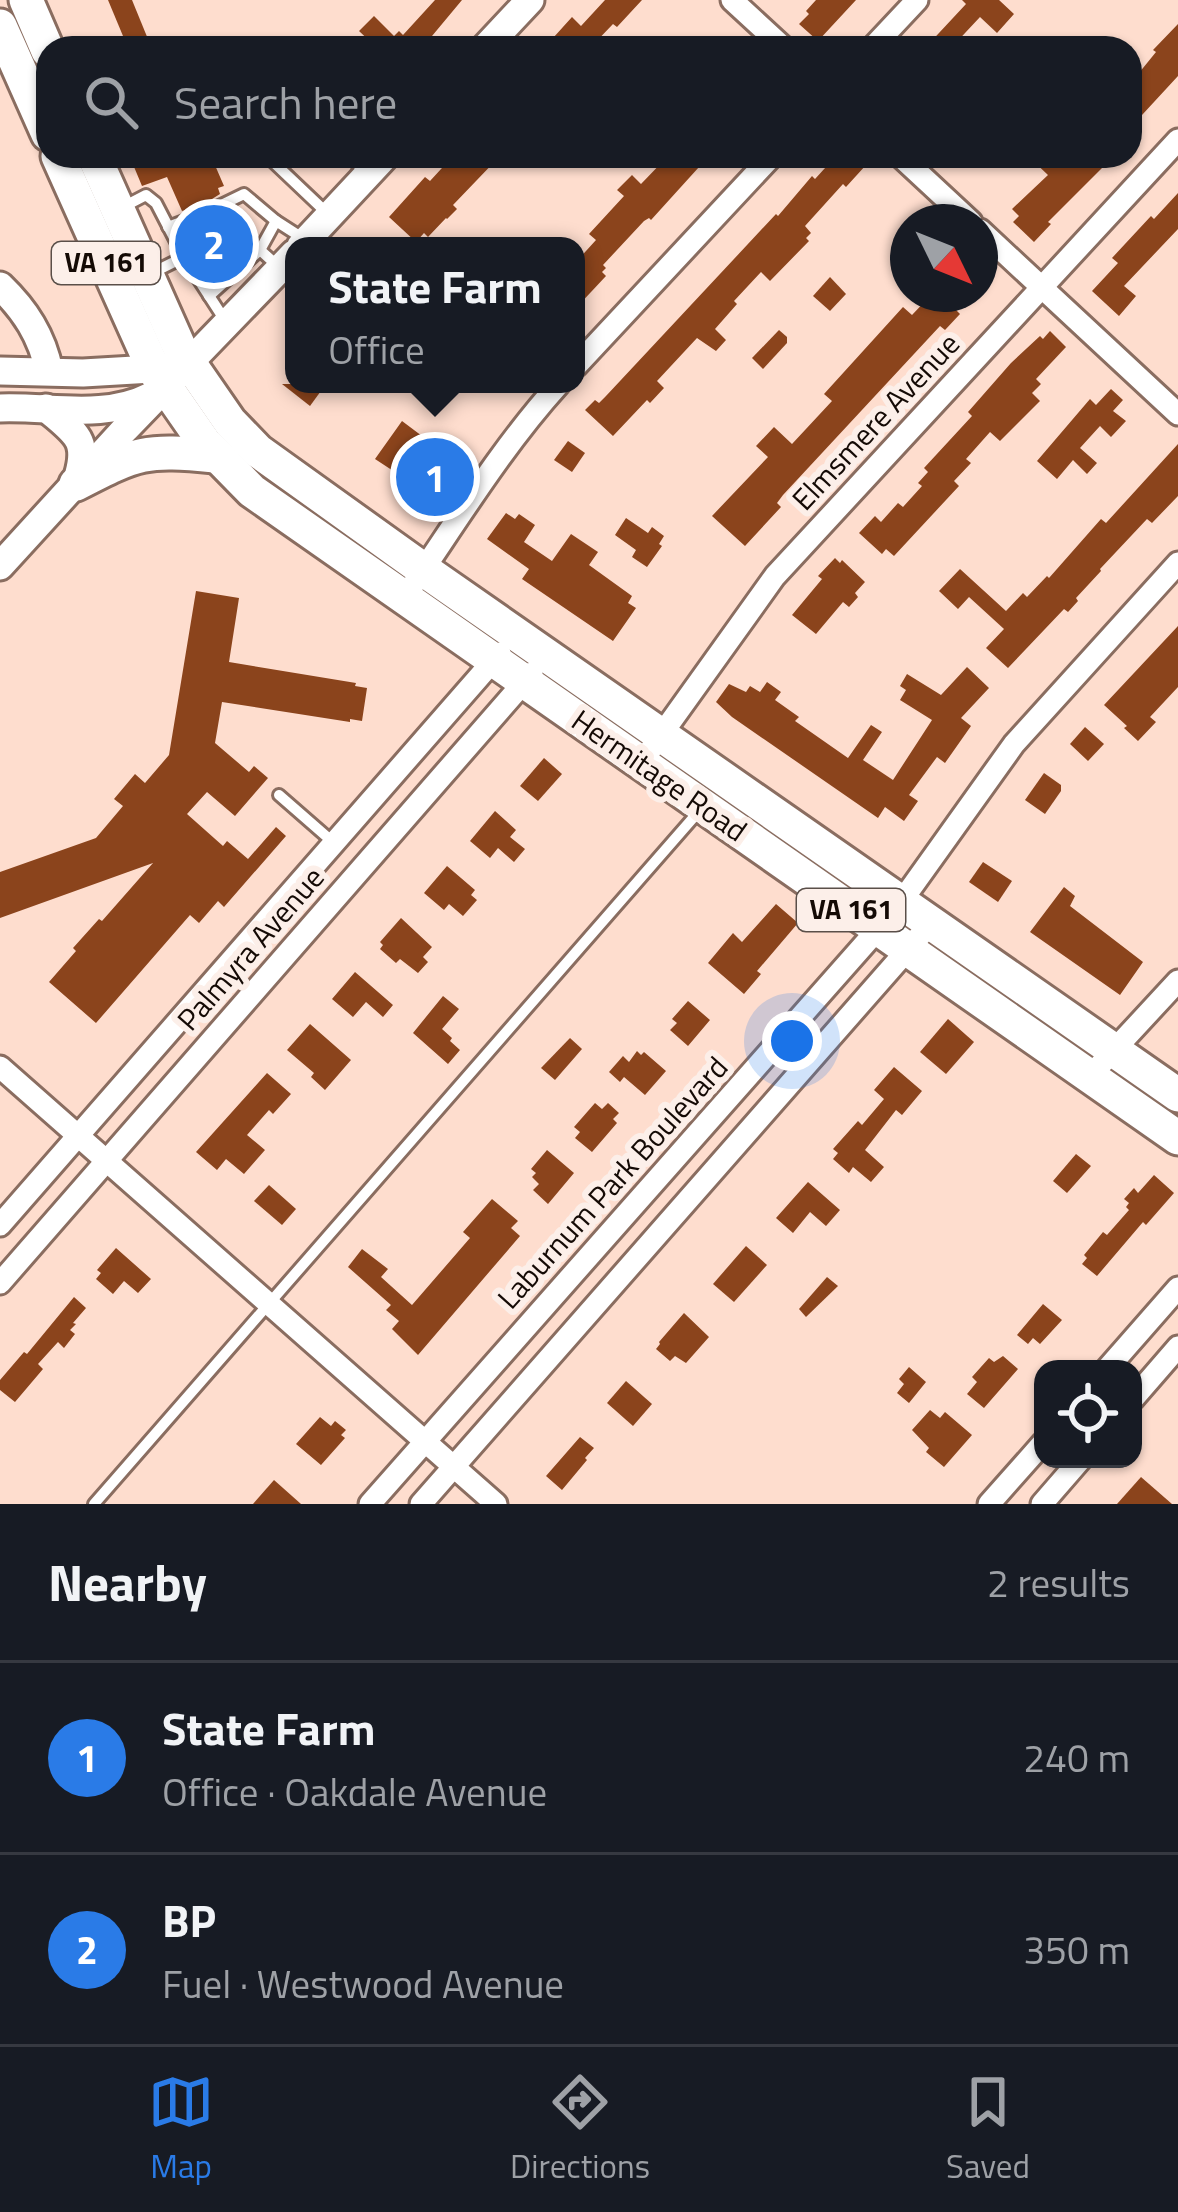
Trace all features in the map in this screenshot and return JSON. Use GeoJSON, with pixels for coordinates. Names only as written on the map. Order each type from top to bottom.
{"type":"FeatureCollection","features":[{"type":"Feature","properties":{"kind":"main road"},"geometry":{"type":"LineString","coordinates":[[26,0],[42,36]]}},
{"type":"Feature","properties":{"kind":"main road"},"geometry":{"type":"LineString","coordinates":[[496,36],[530,0]]}},
{"type":"Feature","properties":{"kind":"main road"},"geometry":{"type":"LineString","coordinates":[[0,26],[36,107]]}},
{"type":"Feature","properties":{"kind":"main road","name":"VA 161"},"geometry":{"type":"LineString","coordinates":[[64,168],[170,374]]}},
{"type":"Feature","properties":{"kind":"main road","name":"VA 161"},"geometry":{"type":"LineString","coordinates":[[99,168],[170,330],[170,374]]}},
{"type":"Feature","properties":{"kind":"main road"},"geometry":{"type":"LineString","coordinates":[[305,237],[329,216],[363,168]]}},
{"type":"Feature","properties":{"kind":"main road"},"geometry":{"type":"LineString","coordinates":[[0,408],[125,408],[228,325],[285,256]]}},
{"type":"Feature","properties":{"kind":"main road"},"geometry":{"type":"LineString","coordinates":[[0,286],[35,330],[49,371]]}},
{"type":"Feature","properties":{"kind":"main road"},"geometry":{"type":"LineString","coordinates":[[0,371],[170,374]]}},
{"type":"Feature","properties":{"kind":"main road"},"geometry":{"type":"LineString","coordinates":[[0,566],[170,374]]}},
{"type":"Feature","properties":{"kind":"main road","name":"Hermitage Road"},"geometry":{"type":"LineString","coordinates":[[170,374],[215,456],[280,513],[524,682],[651,750],[901,902],[1178,1095]]}},
{"type":"Feature","properties":{"kind":"main road","name":"Hermitage Road"},"geometry":{"type":"LineString","coordinates":[[170,374],[258,451],[547,656],[651,750],[703,807],[1178,1138]]}},
{"type":"Feature","properties":{"kind":"main road"},"geometry":{"type":"LineString","coordinates":[[46,408],[82,447],[84,459],[76,484]]}},
{"type":"Feature","properties":{"kind":"main road"},"geometry":{"type":"LineString","coordinates":[[76,484],[136,455],[161,451],[215,456]]}},
{"type":"Feature","properties":{"kind":"street"},"geometry":{"type":"LineString","coordinates":[[731,0],[771,36]]}},
{"type":"Feature","properties":{"kind":"street"},"geometry":{"type":"LineString","coordinates":[[883,36],[916,0]]}},
{"type":"Feature","properties":{"kind":"street","name":"Elmsmere Avenue"},"geometry":{"type":"LineString","coordinates":[[651,750],[776,576],[1178,140]]}},
{"type":"Feature","properties":{"kind":"street"},"geometry":{"type":"LineString","coordinates":[[585,356],[761,168]]}},
{"type":"Feature","properties":{"kind":"street"},"geometry":{"type":"LineString","coordinates":[[913,168],[952,204]]}},
{"type":"Feature","properties":{"kind":"street"},"geometry":{"type":"LineString","coordinates":[[998,247],[1178,414]]}},
{"type":"Feature","properties":{"kind":"street"},"geometry":{"type":"LineString","coordinates":[[404,598],[551,393]]}},
{"type":"Feature","properties":{"kind":"street","name":"Laburnum Park Boulevard"},"geometry":{"type":"LineString","coordinates":[[370,1504],[901,902],[1014,744],[1178,563]]}},
{"type":"Feature","properties":{"kind":"street","name":"Palmyra Avenue"},"geometry":{"type":"LineString","coordinates":[[0,1225],[517,635]]}},
{"type":"Feature","properties":{"kind":"street","name":"Palmyra Avenue"},"geometry":{"type":"LineString","coordinates":[[0,1283],[547,656]]}},
{"type":"Feature","properties":{"kind":"street"},"geometry":{"type":"LineString","coordinates":[[421,1504],[931,923]]}},
{"type":"Feature","properties":{"kind":"street"},"geometry":{"type":"LineString","coordinates":[[1090,1076],[1178,981]]}},
{"type":"Feature","properties":{"kind":"street"},"geometry":{"type":"LineString","coordinates":[[0,1067],[496,1504]]}},
{"type":"Feature","properties":{"kind":"street"},"geometry":{"type":"LineString","coordinates":[[1115,1360],[1178,1288]]}},
{"type":"Feature","properties":{"kind":"street"},"geometry":{"type":"LineString","coordinates":[[1142,1389],[1178,1347]]}},
{"type":"Feature","properties":{"kind":"street"},"geometry":{"type":"LineString","coordinates":[[989,1504],[1034,1452]]}},
{"type":"Feature","properties":{"kind":"street"},"geometry":{"type":"LineString","coordinates":[[1042,1504],[1073,1468]]}},
{"type":"Feature","properties":{"kind":"lane"},"geometry":{"type":"LineString","coordinates":[[279,168],[329,216]]}},
{"type":"Feature","properties":{"kind":"lane"},"geometry":{"type":"LineString","coordinates":[[212,210],[244,194],[276,221],[285,244]]}},
{"type":"Feature","properties":{"kind":"lane"},"geometry":{"type":"LineString","coordinates":[[117,209],[146,195],[156,202],[228,325]]}},
{"type":"Feature","properties":{"kind":"lane"},"geometry":{"type":"LineString","coordinates":[[169,226],[192,218]]}},
{"type":"Feature","properties":{"kind":"lane"},"geometry":{"type":"LineString","coordinates":[[276,221],[285,244]]}},
{"type":"Feature","properties":{"kind":"lane"},"geometry":{"type":"LineString","coordinates":[[233,236],[285,251]]}},
{"type":"Feature","properties":{"kind":"lane"},"geometry":{"type":"LineString","coordinates":[[147,276],[190,254]]}},
{"type":"Feature","properties":{"kind":"lane"},"geometry":{"type":"LineString","coordinates":[[209,296],[285,254]]}},
{"type":"Feature","properties":{"kind":"lane"},"geometry":{"type":"LineString","coordinates":[[279,794],[334,843]]}},
{"type":"Feature","properties":{"kind":"lane"},"geometry":{"type":"LineString","coordinates":[[94,1504],[703,807]]}},
{"type":"Feature","properties":{"kind":"building"},"geometry":{"type":"Polygon","coordinates":[[[108,0],[132,0],[147,36],[123,36],[108,0]]]}},
{"type":"Feature","properties":{"kind":"building"},"geometry":{"type":"Polygon","coordinates":[[[435,0],[462,0],[432,36],[394,36],[399,31],[403,35],[435,0]]]}},
{"type":"Feature","properties":{"kind":"building"},"geometry":{"type":"Polygon","coordinates":[[[605,0],[642,0],[602,36],[555,36],[572,17],[581,26],[605,0]]]}},
{"type":"Feature","properties":{"kind":"building"},"geometry":{"type":"Polygon","coordinates":[[[816,0],[856,0],[823,36],[812,36],[799,24],[809,14],[806,11],[816,0]]]}},
{"type":"Feature","properties":{"kind":"building"},"geometry":{"type":"Polygon","coordinates":[[[962,0],[999,0],[1014,14],[997,33],[980,17],[962,36],[936,36],[966,4],[962,0]]]}},
{"type":"Feature","properties":{"kind":"building"},"geometry":{"type":"Polygon","coordinates":[[[374,16],[394,36],[364,36],[359,31],[374,16]]]}},
{"type":"Feature","properties":{"kind":"building"},"geometry":{"type":"Polygon","coordinates":[[[1178,24],[1178,76],[1142,115],[1142,69],[1178,24]]]}},
{"type":"Feature","properties":{"kind":"building"},"geometry":{"type":"Polygon","coordinates":[[[134,168],[216,168],[224,186],[204,204],[202,213],[211,220],[224,215],[229,227],[224,240],[241,254],[208,276],[199,260],[205,248],[192,242],[187,232],[200,223],[201,214],[192,208],[182,211],[167,177],[142,186],[134,168]]]}},
{"type":"Feature","properties":{"kind":"building"},"geometry":{"type":"Polygon","coordinates":[[[442,168],[488,168],[428,237],[424,233],[411,237],[389,217],[425,177],[430,181],[442,168]]]}},
{"type":"Feature","properties":{"kind":"building"},"geometry":{"type":"Polygon","coordinates":[[[656,168],[698,168],[603,265],[606,276],[585,298],[585,252],[596,240],[589,234],[624,196],[617,190],[632,175],[641,184],[656,168]]]}},
{"type":"Feature","properties":{"kind":"building"},"geometry":{"type":"Polygon","coordinates":[[[825,168],[863,168],[805,226],[811,233],[806,238],[809,241],[770,281],[761,272],[734,301],[737,304],[715,329],[726,340],[716,351],[697,338],[657,381],[664,388],[613,436],[585,410],[606,396],[812,176],[815,179],[825,168]]]}},
{"type":"Feature","properties":{"kind":"building"},"geometry":{"type":"Polygon","coordinates":[[[1041,168],[1102,168],[1034,242],[1013,222],[1019,216],[1012,209],[1048,175],[1041,168]]]}},
{"type":"Feature","properties":{"kind":"building"},"geometry":{"type":"Polygon","coordinates":[[[1178,193],[1178,229],[1124,286],[1136,296],[1119,316],[1092,291],[1118,263],[1112,258],[1178,193]]]}},
{"type":"Feature","properties":{"kind":"building"},"geometry":{"type":"Polygon","coordinates":[[[830,277],[846,294],[830,311],[813,296],[830,277]]]}},
{"type":"Feature","properties":{"kind":"building"},"geometry":{"type":"Polygon","coordinates":[[[898,312],[960,314],[945,330],[940,326],[783,495],[777,503],[781,507],[745,546],[712,516],[768,457],[756,446],[774,427],[792,444],[832,401],[824,394],[898,312]]]}},
{"type":"Feature","properties":{"kind":"building"},"geometry":{"type":"Polygon","coordinates":[[[779,330],[787,343],[763,369],[752,358],[779,330]]]}},
{"type":"Feature","properties":{"kind":"building"},"geometry":{"type":"Polygon","coordinates":[[[1050,331],[1066,347],[1036,379],[1041,384],[1032,393],[1040,401],[1000,441],[990,432],[966,459],[971,463],[954,481],[959,486],[894,556],[886,549],[882,554],[859,533],[875,516],[881,522],[898,503],[903,507],[922,486],[918,483],[928,472],[924,468],[972,416],[968,412],[1011,363],[1050,331]]]}},
{"type":"Feature","properties":{"kind":"building"},"geometry":{"type":"Polygon","coordinates":[[[1111,389],[1123,400],[1113,411],[1126,421],[1111,437],[1100,426],[1080,448],[1097,463],[1087,474],[1073,460],[1057,479],[1037,461],[1090,399],[1096,405],[1111,389]]]}},
{"type":"Feature","properties":{"kind":"building"},"geometry":{"type":"Polygon","coordinates":[[[293,393],[319,393],[310,406],[293,393]]]}},
{"type":"Feature","properties":{"kind":"building"},"geometry":{"type":"Polygon","coordinates":[[[402,421],[426,439],[423,443],[442,456],[437,463],[456,476],[439,501],[375,459],[402,421]]]}},
{"type":"Feature","properties":{"kind":"building"},"geometry":{"type":"Polygon","coordinates":[[[568,441],[585,453],[572,472],[554,460],[568,441]]]}},
{"type":"Feature","properties":{"kind":"building"},"geometry":{"type":"Polygon","coordinates":[[[1178,444],[1178,496],[1152,523],[1147,519],[1068,612],[1064,609],[1008,668],[986,648],[1004,629],[969,597],[958,609],[939,591],[960,569],[1006,611],[1023,593],[1027,597],[1049,578],[1101,519],[1106,523],[1178,444]]]}},
{"type":"Feature","properties":{"kind":"building"},"geometry":{"type":"Polygon","coordinates":[[[506,513],[515,519],[519,514],[535,525],[524,542],[552,561],[571,534],[598,552],[589,565],[632,596],[628,603],[636,608],[613,641],[522,579],[529,569],[487,539],[506,513]]]}},
{"type":"Feature","properties":{"kind":"building"},"geometry":{"type":"Polygon","coordinates":[[[626,518],[648,533],[652,527],[664,536],[647,567],[632,557],[636,550],[615,535],[626,518]]]}},
{"type":"Feature","properties":{"kind":"building"},"geometry":{"type":"Polygon","coordinates":[[[835,558],[865,582],[849,607],[843,602],[816,634],[792,615],[835,558]]]}},
{"type":"Feature","properties":{"kind":"building"},"geometry":{"type":"Polygon","coordinates":[[[196,591],[239,598],[229,662],[356,683],[367,688],[362,721],[222,702],[215,743],[249,772],[254,766],[268,778],[235,816],[207,792],[187,814],[223,846],[227,841],[248,859],[276,827],[286,836],[224,907],[218,901],[199,923],[190,915],[96,1023],[49,982],[76,951],[73,948],[153,863],[0,918],[0,872],[96,838],[123,806],[114,799],[135,774],[145,783],[169,755],[196,591]]]}},
{"type":"Feature","properties":{"kind":"building"},"geometry":{"type":"Polygon","coordinates":[[[1178,626],[1178,687],[1150,717],[1156,722],[1138,741],[1104,705],[1178,626]]]}},
{"type":"Feature","properties":{"kind":"building"},"geometry":{"type":"Polygon","coordinates":[[[967,667],[989,688],[961,718],[971,726],[945,763],[937,757],[909,795],[918,801],[904,821],[885,807],[878,818],[716,702],[729,684],[760,692],[767,682],[781,692],[775,700],[799,717],[795,721],[848,758],[871,725],[882,732],[863,760],[893,780],[932,720],[900,700],[906,690],[900,686],[907,674],[941,695],[967,667]]]}},
{"type":"Feature","properties":{"kind":"building"},"geometry":{"type":"Polygon","coordinates":[[[1085,727],[1104,744],[1088,761],[1070,744],[1085,727]]]}},
{"type":"Feature","properties":{"kind":"building"},"geometry":{"type":"Polygon","coordinates":[[[544,758],[562,774],[538,801],[520,786],[544,758]]]}},
{"type":"Feature","properties":{"kind":"building"},"geometry":{"type":"Polygon","coordinates":[[[1044,773],[1061,785],[1045,814],[1025,800],[1044,773]]]}},
{"type":"Feature","properties":{"kind":"building"},"geometry":{"type":"Polygon","coordinates":[[[495,811],[516,830],[510,837],[525,849],[514,862],[498,848],[490,858],[470,841],[495,811]]]}},
{"type":"Feature","properties":{"kind":"building"},"geometry":{"type":"Polygon","coordinates":[[[983,862],[1012,881],[998,902],[969,882],[983,862]]]}},
{"type":"Feature","properties":{"kind":"building"},"geometry":{"type":"Polygon","coordinates":[[[447,866],[475,890],[471,895],[477,900],[463,916],[449,904],[444,910],[424,893],[447,866]]]}},
{"type":"Feature","properties":{"kind":"building"},"geometry":{"type":"Polygon","coordinates":[[[1064,887],[1075,896],[1070,906],[1143,962],[1120,995],[1030,932],[1064,887]]]}},
{"type":"Feature","properties":{"kind":"building"},"geometry":{"type":"Polygon","coordinates":[[[776,904],[798,923],[744,994],[708,963],[733,933],[742,942],[776,904]]]}},
{"type":"Feature","properties":{"kind":"building"},"geometry":{"type":"Polygon","coordinates":[[[401,918],[432,947],[418,973],[380,949],[380,942],[401,918]]]}},
{"type":"Feature","properties":{"kind":"building"},"geometry":{"type":"Polygon","coordinates":[[[355,972],[393,1005],[383,1017],[366,1002],[353,1017],[332,999],[355,972]]]}},
{"type":"Feature","properties":{"kind":"building"},"geometry":{"type":"Polygon","coordinates":[[[443,996],[459,1009],[442,1029],[460,1050],[448,1064],[413,1033],[443,996]]]}},
{"type":"Feature","properties":{"kind":"building"},"geometry":{"type":"Polygon","coordinates":[[[688,1001],[710,1020],[688,1046],[670,1030],[677,1023],[672,1019],[688,1001]]]}},
{"type":"Feature","properties":{"kind":"building"},"geometry":{"type":"Polygon","coordinates":[[[948,1019],[974,1042],[946,1074],[920,1052],[948,1019]]]}},
{"type":"Feature","properties":{"kind":"building"},"geometry":{"type":"Polygon","coordinates":[[[310,1024],[351,1060],[325,1090],[311,1077],[314,1073],[287,1050],[310,1024]]]}},
{"type":"Feature","properties":{"kind":"building"},"geometry":{"type":"Polygon","coordinates":[[[570,1038],[582,1049],[555,1080],[541,1068],[570,1038]]]}},
{"type":"Feature","properties":{"kind":"building"},"geometry":{"type":"Polygon","coordinates":[[[637,1051],[666,1071],[645,1095],[624,1077],[620,1082],[609,1072],[623,1056],[629,1062],[637,1051]]]}},
{"type":"Feature","properties":{"kind":"building"},"geometry":{"type":"Polygon","coordinates":[[[894,1067],[922,1091],[902,1115],[896,1110],[865,1150],[884,1167],[871,1182],[853,1167],[849,1173],[833,1159],[838,1153],[833,1149],[884,1099],[874,1090],[894,1067]]]}},
{"type":"Feature","properties":{"kind":"building"},"geometry":{"type":"Polygon","coordinates":[[[267,1073],[291,1094],[247,1135],[265,1150],[244,1174],[226,1159],[217,1170],[196,1152],[267,1073]]]}},
{"type":"Feature","properties":{"kind":"building"},"geometry":{"type":"Polygon","coordinates":[[[595,1103],[602,1109],[608,1103],[619,1113],[613,1119],[617,1123],[592,1152],[575,1138],[580,1132],[574,1127],[595,1103]]]}},
{"type":"Feature","properties":{"kind":"building"},"geometry":{"type":"Polygon","coordinates":[[[547,1150],[574,1173],[548,1204],[533,1190],[539,1184],[531,1169],[547,1150]]]}},
{"type":"Feature","properties":{"kind":"building"},"geometry":{"type":"Polygon","coordinates":[[[1076,1154],[1091,1166],[1067,1193],[1053,1181],[1076,1154]]]}},
{"type":"Feature","properties":{"kind":"building"},"geometry":{"type":"Polygon","coordinates":[[[1154,1175],[1174,1193],[1097,1276],[1082,1264],[1084,1255],[1129,1210],[1124,1199],[1134,1188],[1138,1193],[1154,1175]]]}},
{"type":"Feature","properties":{"kind":"building"},"geometry":{"type":"Polygon","coordinates":[[[808,1182],[840,1210],[826,1226],[810,1212],[793,1233],[776,1218],[808,1182]]]}},
{"type":"Feature","properties":{"kind":"building"},"geometry":{"type":"Polygon","coordinates":[[[269,1185],[296,1209],[282,1225],[254,1201],[269,1185]]]}},
{"type":"Feature","properties":{"kind":"building"},"geometry":{"type":"Polygon","coordinates":[[[492,1199],[518,1221],[511,1228],[520,1236],[418,1355],[392,1329],[399,1321],[386,1310],[391,1305],[348,1267],[362,1249],[388,1269],[381,1277],[412,1305],[470,1238],[463,1232],[492,1199]]]}},
{"type":"Feature","properties":{"kind":"building"},"geometry":{"type":"Polygon","coordinates":[[[746,1246],[767,1265],[734,1302],[713,1284],[746,1246]]]}},
{"type":"Feature","properties":{"kind":"building"},"geometry":{"type":"Polygon","coordinates":[[[116,1248],[151,1279],[138,1293],[124,1281],[113,1294],[96,1279],[101,1273],[97,1270],[116,1248]]]}},
{"type":"Feature","properties":{"kind":"building"},"geometry":{"type":"Polygon","coordinates":[[[827,1277],[838,1286],[806,1317],[799,1309],[827,1277]]]}},
{"type":"Feature","properties":{"kind":"building"},"geometry":{"type":"Polygon","coordinates":[[[74,1297],[86,1308],[70,1330],[75,1334],[64,1348],[58,1342],[38,1364],[43,1369],[15,1402],[0,1390],[0,1380],[74,1297]]]}},
{"type":"Feature","properties":{"kind":"building"},"geometry":{"type":"Polygon","coordinates":[[[1043,1304],[1062,1320],[1040,1344],[1033,1338],[1028,1344],[1017,1335],[1043,1304]]]}},
{"type":"Feature","properties":{"kind":"building"},"geometry":{"type":"Polygon","coordinates":[[[684,1313],[709,1337],[686,1363],[675,1356],[670,1361],[656,1349],[684,1313]]]}},
{"type":"Feature","properties":{"kind":"building"},"geometry":{"type":"Polygon","coordinates":[[[1003,1356],[1018,1369],[984,1408],[967,1394],[977,1382],[972,1377],[989,1358],[994,1362],[1003,1356]]]}},
{"type":"Feature","properties":{"kind":"building"},"geometry":{"type":"Polygon","coordinates":[[[909,1367],[926,1382],[909,1403],[897,1393],[904,1384],[899,1379],[909,1367]]]}},
{"type":"Feature","properties":{"kind":"building"},"geometry":{"type":"Polygon","coordinates":[[[626,1381],[652,1404],[633,1426],[607,1403],[626,1381]]]}},
{"type":"Feature","properties":{"kind":"building"},"geometry":{"type":"Polygon","coordinates":[[[930,1410],[940,1418],[945,1412],[972,1435],[944,1467],[926,1452],[929,1448],[912,1430],[930,1410]]]}},
{"type":"Feature","properties":{"kind":"building"},"geometry":{"type":"Polygon","coordinates":[[[320,1417],[346,1430],[341,1435],[345,1438],[321,1465],[296,1444],[320,1417]]]}},
{"type":"Feature","properties":{"kind":"building"},"geometry":{"type":"Polygon","coordinates":[[[580,1437],[594,1448],[562,1490],[546,1476],[580,1437]]]}},
{"type":"Feature","properties":{"kind":"building"},"geometry":{"type":"Polygon","coordinates":[[[1141,1477],[1172,1504],[1117,1504],[1141,1477]]]}},
{"type":"Feature","properties":{"kind":"building"},"geometry":{"type":"Polygon","coordinates":[[[274,1480],[301,1504],[253,1504],[274,1480]]]}},
{"type":"Feature","properties":{"kind":"place","name":"BP"},"geometry":{"type":"Point","coordinates":[214,244]}},
{"type":"Feature","properties":{"kind":"place","name":"State Farm"},"geometry":{"type":"Point","coordinates":[435,477]}}]}
